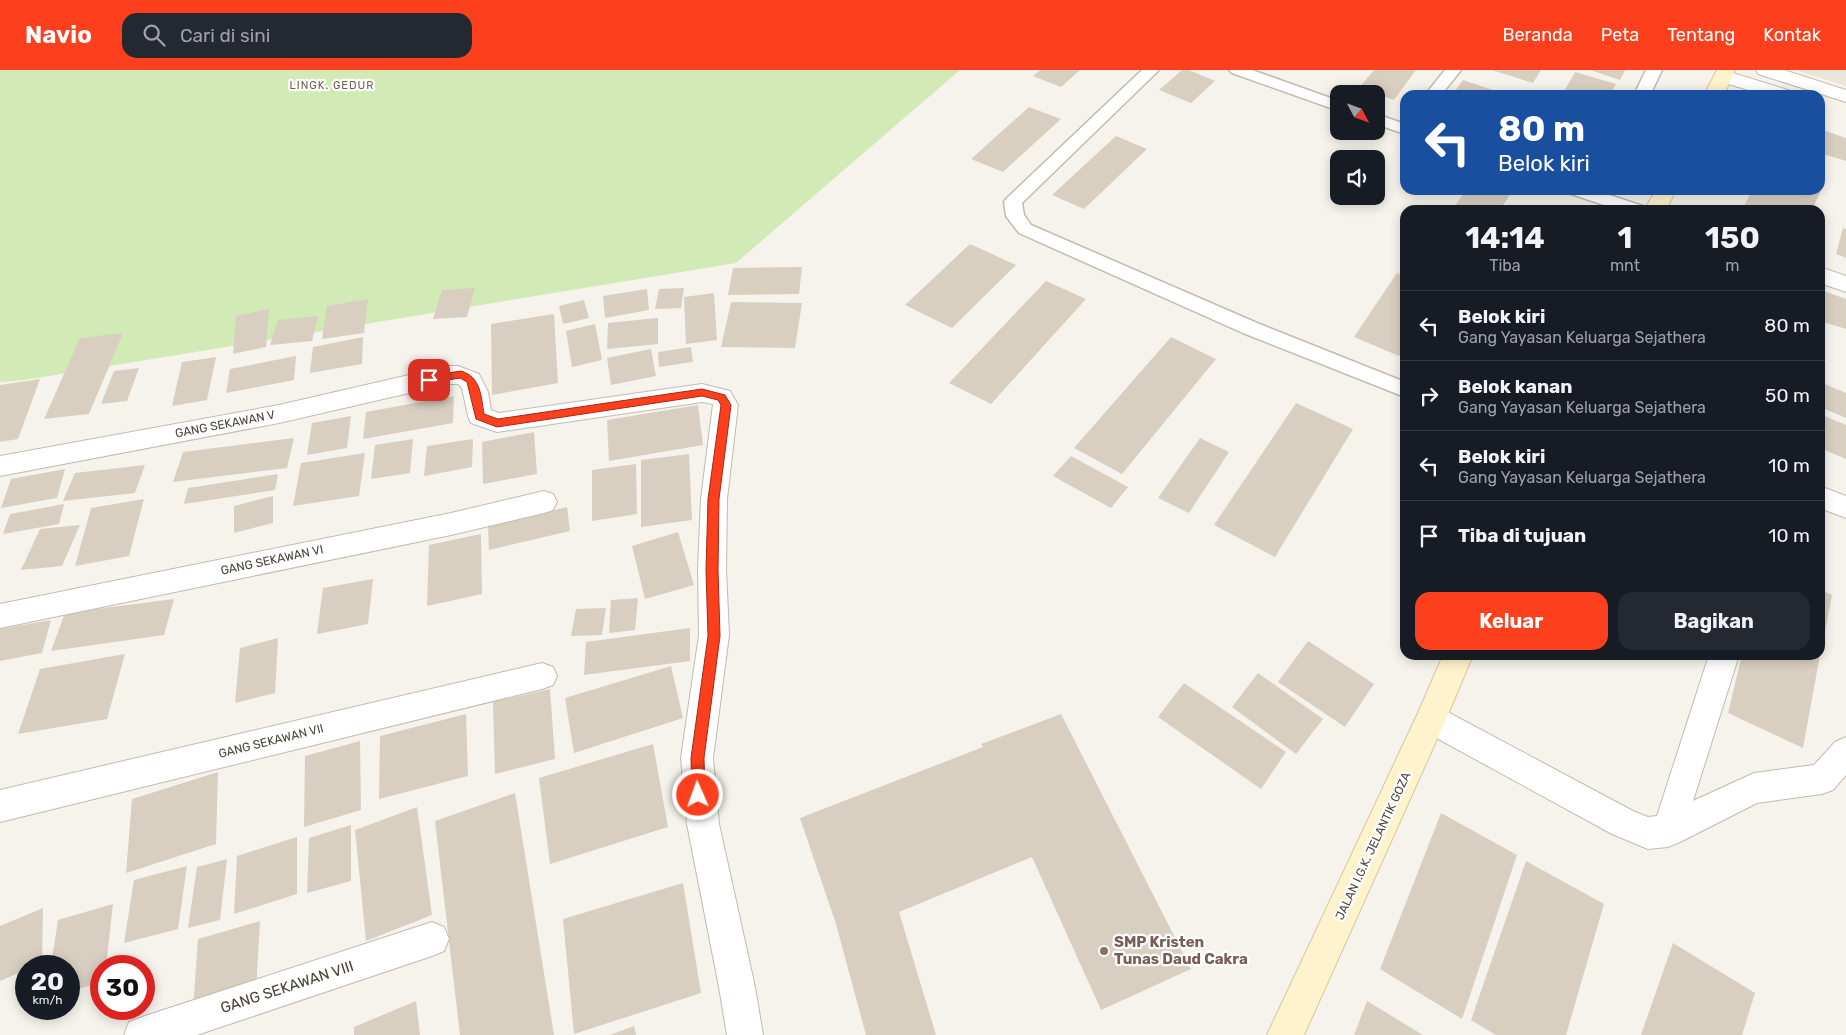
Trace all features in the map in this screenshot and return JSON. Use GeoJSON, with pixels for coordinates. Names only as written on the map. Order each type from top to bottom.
{"type":"FeatureCollection","features":[{"type":"Feature","properties":{"kind":"street"},"geometry":{"type":"LineString","coordinates":[[1765,70],[1846,96]]}},
{"type":"Feature","properties":{"kind":"street"},"geometry":{"type":"LineString","coordinates":[[1716,90],[1725,73],[1771,90]]}},
{"type":"Feature","properties":{"kind":"street"},"geometry":{"type":"LineString","coordinates":[[1825,108],[1846,114]]}},
{"type":"Feature","properties":{"kind":"street"},"geometry":{"type":"LineString","coordinates":[[1825,277],[1846,284]]}},
{"type":"Feature","properties":{"kind":"street","name":"GANG SEKAWAN V"},"geometry":{"type":"LineString","coordinates":[[0,466],[279,414],[448,375],[461,374],[470,379],[474,385],[480,416],[497,423],[702,393],[721,398],[726,405],[714,499],[712,570],[714,636],[697,758],[698,795],[745,1035]]}},
{"type":"Feature","properties":{"kind":"street"},"geometry":{"type":"LineString","coordinates":[[1825,499],[1846,507]]}},
{"type":"Feature","properties":{"kind":"street","name":"GANG SEKAWAN VI"},"geometry":{"type":"LineString","coordinates":[[0,616],[451,524],[544,502]]}},
{"type":"Feature","properties":{"kind":"street","name":"JALAN I.G.K. JELANTIK GOZA"},"geometry":{"type":"LineString","coordinates":[[1285,1035],[1432,719],[1456,660]]}},
{"type":"Feature","properties":{"kind":"street"},"geometry":{"type":"LineString","coordinates":[[1668,831],[1722,660]]}},
{"type":"Feature","properties":{"kind":"street","name":"GANG SEKAWAN VII"},"geometry":{"type":"LineString","coordinates":[[0,806],[542,676]]}},
{"type":"Feature","properties":{"kind":"street"},"geometry":{"type":"LineString","coordinates":[[1432,719],[1623,823],[1648,833],[1668,831],[1754,788],[1822,779],[1846,752]]}},
{"type":"Feature","properties":{"kind":"street","name":"GANG SEKAWAN VIII"},"geometry":{"type":"LineString","coordinates":[[142,1035],[432,939]]}},
{"type":"Feature","properties":{"kind":"lane"},"geometry":{"type":"LineString","coordinates":[[1151,70],[1013,202],[1015,216],[1025,230],[1250,328],[1400,388]]}},
{"type":"Feature","properties":{"kind":"lane"},"geometry":{"type":"LineString","coordinates":[[1437,90],[1453,70]]}},
{"type":"Feature","properties":{"kind":"lane"},"geometry":{"type":"LineString","coordinates":[[1644,90],[1654,70]]}},
{"type":"Feature","properties":{"kind":"lane"},"geometry":{"type":"LineString","coordinates":[[1243,71],[1330,103]]}},
{"type":"Feature","properties":{"kind":"lane"},"geometry":{"type":"LineString","coordinates":[[1385,122],[1400,127]]}},
{"type":"Feature","properties":{"kind":"lane"},"geometry":{"type":"LineString","coordinates":[[1586,196],[1619,205]]}},
{"type":"Feature","properties":{"kind":"shaded area"},"geometry":{"type":"Polygon","coordinates":[[[1795,70],[1846,70],[1846,86],[1795,70]]]}},
{"type":"Feature","properties":{"kind":"green space"},"geometry":{"type":"Polygon","coordinates":[[[0,70],[960,70],[736,263],[24,380],[0,382],[0,70]]]}},
{"type":"Feature","properties":{"kind":"building"},"geometry":{"type":"Polygon","coordinates":[[[1040,70],[1080,70],[1061,87],[1033,76],[1040,70]]]}},
{"type":"Feature","properties":{"kind":"building"},"geometry":{"type":"Polygon","coordinates":[[[1182,70],[1189,70],[1215,81],[1191,103],[1159,90],[1182,70]]]}},
{"type":"Feature","properties":{"kind":"building"},"geometry":{"type":"Polygon","coordinates":[[[1374,70],[1416,70],[1400,90],[1394,100],[1385,97],[1385,85],[1362,85],[1374,70]]]}},
{"type":"Feature","properties":{"kind":"building"},"geometry":{"type":"Polygon","coordinates":[[[1492,70],[1541,70],[1533,83],[1492,70]]]}},
{"type":"Feature","properties":{"kind":"building"},"geometry":{"type":"Polygon","coordinates":[[[1590,70],[1625,70],[1620,80],[1590,70]]]}},
{"type":"Feature","properties":{"kind":"building"},"geometry":{"type":"Polygon","coordinates":[[[1575,72],[1616,84],[1613,90],[1565,90],[1575,72]]]}},
{"type":"Feature","properties":{"kind":"building"},"geometry":{"type":"Polygon","coordinates":[[[1463,80],[1493,90],[1456,90],[1463,80]]]}},
{"type":"Feature","properties":{"kind":"building"},"geometry":{"type":"Polygon","coordinates":[[[1029,107],[1061,119],[1003,172],[971,159],[1029,107]]]}},
{"type":"Feature","properties":{"kind":"building"},"geometry":{"type":"Polygon","coordinates":[[[1825,131],[1846,138],[1846,161],[1825,155],[1825,131]]]}},
{"type":"Feature","properties":{"kind":"building"},"geometry":{"type":"Polygon","coordinates":[[[1116,136],[1147,149],[1084,209],[1052,195],[1116,136]]]}},
{"type":"Feature","properties":{"kind":"building"},"geometry":{"type":"Polygon","coordinates":[[[1462,195],[1510,195],[1503,205],[1456,205],[1462,195]]]}},
{"type":"Feature","properties":{"kind":"building"},"geometry":{"type":"Polygon","coordinates":[[[1750,195],[1819,195],[1814,205],[1744,205],[1750,195]]]}},
{"type":"Feature","properties":{"kind":"building"},"geometry":{"type":"Polygon","coordinates":[[[1843,228],[1846,229],[1846,258],[1836,254],[1843,228]]]}},
{"type":"Feature","properties":{"kind":"building"},"geometry":{"type":"Polygon","coordinates":[[[970,244],[1016,265],[952,328],[905,305],[970,244]]]}},
{"type":"Feature","properties":{"kind":"building"},"geometry":{"type":"Polygon","coordinates":[[[802,267],[799,294],[728,295],[733,268],[802,267]]]}},
{"type":"Feature","properties":{"kind":"building"},"geometry":{"type":"Polygon","coordinates":[[[1397,273],[1400,274],[1399,356],[1354,337],[1397,273]]]}},
{"type":"Feature","properties":{"kind":"building"},"geometry":{"type":"Polygon","coordinates":[[[1046,281],[1086,299],[991,404],[949,383],[1046,281]]]}},
{"type":"Feature","properties":{"kind":"building"},"geometry":{"type":"Polygon","coordinates":[[[475,288],[467,317],[433,319],[442,290],[475,288]]]}},
{"type":"Feature","properties":{"kind":"building"},"geometry":{"type":"Polygon","coordinates":[[[684,288],[681,308],[655,309],[659,289],[684,288]]]}},
{"type":"Feature","properties":{"kind":"building"},"geometry":{"type":"Polygon","coordinates":[[[647,289],[649,310],[605,318],[603,296],[647,289]]]}},
{"type":"Feature","properties":{"kind":"building"},"geometry":{"type":"Polygon","coordinates":[[[1825,291],[1846,299],[1846,329],[1825,323],[1825,291]]]}},
{"type":"Feature","properties":{"kind":"building"},"geometry":{"type":"Polygon","coordinates":[[[714,293],[717,340],[686,344],[684,297],[714,293]]]}},
{"type":"Feature","properties":{"kind":"building"},"geometry":{"type":"Polygon","coordinates":[[[368,299],[364,333],[322,339],[327,306],[368,299]]]}},
{"type":"Feature","properties":{"kind":"building"},"geometry":{"type":"Polygon","coordinates":[[[584,300],[589,318],[563,324],[559,306],[584,300]]]}},
{"type":"Feature","properties":{"kind":"building"},"geometry":{"type":"Polygon","coordinates":[[[731,302],[802,303],[795,348],[721,347],[731,302]]]}},
{"type":"Feature","properties":{"kind":"building"},"geometry":{"type":"Polygon","coordinates":[[[269,309],[266,347],[233,354],[236,316],[269,309]]]}},
{"type":"Feature","properties":{"kind":"building"},"geometry":{"type":"Polygon","coordinates":[[[554,314],[558,383],[492,395],[491,324],[554,314]]]}},
{"type":"Feature","properties":{"kind":"building"},"geometry":{"type":"Polygon","coordinates":[[[318,316],[312,341],[270,345],[278,320],[318,316]]]}},
{"type":"Feature","properties":{"kind":"building"},"geometry":{"type":"Polygon","coordinates":[[[658,318],[658,344],[607,349],[608,323],[658,318]]]}},
{"type":"Feature","properties":{"kind":"building"},"geometry":{"type":"Polygon","coordinates":[[[595,324],[602,360],[572,367],[566,331],[595,324]]]}},
{"type":"Feature","properties":{"kind":"building"},"geometry":{"type":"Polygon","coordinates":[[[123,333],[89,414],[44,419],[80,338],[123,333]]]}},
{"type":"Feature","properties":{"kind":"building"},"geometry":{"type":"Polygon","coordinates":[[[363,337],[362,364],[310,373],[313,347],[363,337]]]}},
{"type":"Feature","properties":{"kind":"building"},"geometry":{"type":"Polygon","coordinates":[[[1171,337],[1216,359],[1122,474],[1074,448],[1171,337]]]}},
{"type":"Feature","properties":{"kind":"building"},"geometry":{"type":"Polygon","coordinates":[[[691,347],[693,362],[659,367],[658,352],[691,347]]]}},
{"type":"Feature","properties":{"kind":"building"},"geometry":{"type":"Polygon","coordinates":[[[651,349],[656,376],[611,385],[607,358],[651,349]]]}},
{"type":"Feature","properties":{"kind":"building"},"geometry":{"type":"Polygon","coordinates":[[[296,356],[294,380],[226,393],[230,369],[296,356]]]}},
{"type":"Feature","properties":{"kind":"building"},"geometry":{"type":"Polygon","coordinates":[[[216,357],[207,400],[172,406],[182,362],[216,357]]]}},
{"type":"Feature","properties":{"kind":"building"},"geometry":{"type":"Polygon","coordinates":[[[139,368],[127,401],[101,404],[114,371],[139,368]]]}},
{"type":"Feature","properties":{"kind":"building"},"geometry":{"type":"Polygon","coordinates":[[[40,379],[18,439],[0,442],[0,385],[40,379]]]}},
{"type":"Feature","properties":{"kind":"building"},"geometry":{"type":"Polygon","coordinates":[[[1825,384],[1846,393],[1846,418],[1825,409],[1825,384]]]}},
{"type":"Feature","properties":{"kind":"building"},"geometry":{"type":"Polygon","coordinates":[[[454,396],[453,423],[363,439],[366,412],[454,396]]]}},
{"type":"Feature","properties":{"kind":"building"},"geometry":{"type":"Polygon","coordinates":[[[1296,403],[1353,429],[1275,557],[1214,525],[1296,403]]]}},
{"type":"Feature","properties":{"kind":"building"},"geometry":{"type":"Polygon","coordinates":[[[698,405],[703,445],[609,461],[607,420],[698,405]]]}},
{"type":"Feature","properties":{"kind":"building"},"geometry":{"type":"Polygon","coordinates":[[[351,416],[347,448],[307,455],[312,423],[351,416]]]}},
{"type":"Feature","properties":{"kind":"building"},"geometry":{"type":"Polygon","coordinates":[[[1825,416],[1846,425],[1846,459],[1825,450],[1825,416]]]}},
{"type":"Feature","properties":{"kind":"building"},"geometry":{"type":"Polygon","coordinates":[[[534,432],[537,474],[483,484],[482,442],[534,432]]]}},
{"type":"Feature","properties":{"kind":"building"},"geometry":{"type":"Polygon","coordinates":[[[294,438],[287,468],[173,482],[183,452],[294,438]]]}},
{"type":"Feature","properties":{"kind":"building"},"geometry":{"type":"Polygon","coordinates":[[[1200,438],[1229,452],[1189,513],[1158,498],[1200,438]]]}},
{"type":"Feature","properties":{"kind":"building"},"geometry":{"type":"Polygon","coordinates":[[[413,439],[410,473],[371,479],[375,445],[413,439]]]}},
{"type":"Feature","properties":{"kind":"building"},"geometry":{"type":"Polygon","coordinates":[[[473,439],[472,467],[424,476],[427,446],[473,439]]]}},
{"type":"Feature","properties":{"kind":"building"},"geometry":{"type":"Polygon","coordinates":[[[365,453],[359,496],[293,506],[301,463],[365,453]]]}},
{"type":"Feature","properties":{"kind":"building"},"geometry":{"type":"Polygon","coordinates":[[[689,454],[692,520],[641,527],[641,460],[689,454]]]}},
{"type":"Feature","properties":{"kind":"building"},"geometry":{"type":"Polygon","coordinates":[[[1071,456],[1128,487],[1111,508],[1053,476],[1071,456]]]}},
{"type":"Feature","properties":{"kind":"building"},"geometry":{"type":"Polygon","coordinates":[[[636,464],[637,514],[592,521],[592,470],[636,464]]]}},
{"type":"Feature","properties":{"kind":"building"},"geometry":{"type":"Polygon","coordinates":[[[145,465],[135,493],[63,501],[75,473],[145,465]]]}},
{"type":"Feature","properties":{"kind":"building"},"geometry":{"type":"Polygon","coordinates":[[[65,469],[57,498],[1,508],[11,479],[65,469]]]}},
{"type":"Feature","properties":{"kind":"building"},"geometry":{"type":"Polygon","coordinates":[[[278,474],[275,490],[184,504],[188,488],[278,474]]]}},
{"type":"Feature","properties":{"kind":"building"},"geometry":{"type":"Polygon","coordinates":[[[273,496],[273,523],[234,533],[234,506],[273,496]]]}},
{"type":"Feature","properties":{"kind":"building"},"geometry":{"type":"Polygon","coordinates":[[[144,499],[129,556],[75,566],[91,508],[144,499]]]}},
{"type":"Feature","properties":{"kind":"building"},"geometry":{"type":"Polygon","coordinates":[[[64,504],[59,524],[3,534],[10,514],[64,504]]]}},
{"type":"Feature","properties":{"kind":"building"},"geometry":{"type":"Polygon","coordinates":[[[567,507],[570,531],[489,550],[488,526],[567,507]]]}},
{"type":"Feature","properties":{"kind":"building"},"geometry":{"type":"Polygon","coordinates":[[[80,525],[62,566],[21,570],[40,529],[80,525]]]}},
{"type":"Feature","properties":{"kind":"building"},"geometry":{"type":"Polygon","coordinates":[[[678,532],[694,585],[645,599],[632,546],[678,532]]]}},
{"type":"Feature","properties":{"kind":"building"},"geometry":{"type":"Polygon","coordinates":[[[481,534],[482,594],[427,606],[429,545],[481,534]]]}},
{"type":"Feature","properties":{"kind":"building"},"geometry":{"type":"Polygon","coordinates":[[[373,579],[368,624],[317,634],[323,588],[373,579]]]}},
{"type":"Feature","properties":{"kind":"building"},"geometry":{"type":"Polygon","coordinates":[[[1825,592],[1832,595],[1825,632],[1825,592]]]}},
{"type":"Feature","properties":{"kind":"building"},"geometry":{"type":"Polygon","coordinates":[[[638,598],[635,630],[609,633],[611,600],[638,598]]]}},
{"type":"Feature","properties":{"kind":"building"},"geometry":{"type":"Polygon","coordinates":[[[174,599],[164,635],[51,651],[65,613],[174,599]]]}},
{"type":"Feature","properties":{"kind":"building"},"geometry":{"type":"Polygon","coordinates":[[[606,608],[602,635],[571,636],[576,609],[606,608]]]}},
{"type":"Feature","properties":{"kind":"building"},"geometry":{"type":"Polygon","coordinates":[[[51,620],[42,653],[0,661],[0,629],[51,620]]]}},
{"type":"Feature","properties":{"kind":"building"},"geometry":{"type":"Polygon","coordinates":[[[690,628],[690,661],[584,675],[586,642],[690,628]]]}},
{"type":"Feature","properties":{"kind":"building"},"geometry":{"type":"Polygon","coordinates":[[[278,638],[275,693],[235,703],[240,648],[278,638]]]}},
{"type":"Feature","properties":{"kind":"building"},"geometry":{"type":"Polygon","coordinates":[[[1308,641],[1374,684],[1345,727],[1278,682],[1308,641]]]}},
{"type":"Feature","properties":{"kind":"building"},"geometry":{"type":"Polygon","coordinates":[[[125,654],[107,719],[18,734],[40,669],[125,654]]]}},
{"type":"Feature","properties":{"kind":"building"},"geometry":{"type":"Polygon","coordinates":[[[1741,660],[1819,660],[1803,748],[1728,713],[1741,660]]]}},
{"type":"Feature","properties":{"kind":"building"},"geometry":{"type":"Polygon","coordinates":[[[671,666],[683,718],[574,753],[565,698],[671,666]]]}},
{"type":"Feature","properties":{"kind":"building"},"geometry":{"type":"Polygon","coordinates":[[[1258,673],[1323,719],[1296,754],[1232,707],[1258,673]]]}},
{"type":"Feature","properties":{"kind":"building"},"geometry":{"type":"Polygon","coordinates":[[[1184,683],[1286,752],[1261,789],[1158,717],[1184,683]]]}},
{"type":"Feature","properties":{"kind":"building"},"geometry":{"type":"Polygon","coordinates":[[[550,689],[555,759],[495,774],[493,702],[550,689]]]}},
{"type":"Feature","properties":{"kind":"building"},"geometry":{"type":"Polygon","coordinates":[[[466,714],[468,776],[379,799],[380,736],[466,714]]]}},
{"type":"Feature","properties":{"kind":"building"},"geometry":{"type":"Polygon","coordinates":[[[1061,714],[1191,969],[1101,1010],[1032,857],[899,912],[936,1035],[866,1035],[836,924],[800,818],[983,747],[981,744],[1061,714]]]}},
{"type":"Feature","properties":{"kind":"building"},"geometry":{"type":"Polygon","coordinates":[[[360,741],[361,810],[304,827],[305,756],[360,741]]]}},
{"type":"Feature","properties":{"kind":"building"},"geometry":{"type":"Polygon","coordinates":[[[653,744],[668,827],[550,864],[539,778],[653,744]]]}},
{"type":"Feature","properties":{"kind":"building"},"geometry":{"type":"Polygon","coordinates":[[[218,772],[216,844],[126,873],[132,799],[218,772]]]}},
{"type":"Feature","properties":{"kind":"building"},"geometry":{"type":"Polygon","coordinates":[[[515,793],[554,1035],[460,1035],[435,821],[515,793]]]}},
{"type":"Feature","properties":{"kind":"building"},"geometry":{"type":"Polygon","coordinates":[[[417,807],[432,915],[366,941],[355,830],[417,807]]]}},
{"type":"Feature","properties":{"kind":"building"},"geometry":{"type":"Polygon","coordinates":[[[1441,813],[1517,855],[1462,1019],[1380,969],[1441,813]]]}},
{"type":"Feature","properties":{"kind":"building"},"geometry":{"type":"Polygon","coordinates":[[[351,825],[351,881],[307,893],[309,838],[351,825]]]}},
{"type":"Feature","properties":{"kind":"building"},"geometry":{"type":"Polygon","coordinates":[[[297,837],[297,894],[234,914],[237,856],[297,837]]]}},
{"type":"Feature","properties":{"kind":"building"},"geometry":{"type":"Polygon","coordinates":[[[227,859],[220,920],[188,928],[197,867],[227,859]]]}},
{"type":"Feature","properties":{"kind":"building"},"geometry":{"type":"Polygon","coordinates":[[[1526,861],[1604,904],[1566,1035],[1496,1035],[1471,1020],[1526,861]]]}},
{"type":"Feature","properties":{"kind":"building"},"geometry":{"type":"Polygon","coordinates":[[[187,866],[178,929],[124,943],[134,880],[187,866]]]}},
{"type":"Feature","properties":{"kind":"building"},"geometry":{"type":"Polygon","coordinates":[[[683,883],[701,993],[574,1034],[563,919],[683,883]]]}},
{"type":"Feature","properties":{"kind":"building"},"geometry":{"type":"Polygon","coordinates":[[[113,904],[107,955],[90,955],[90,985],[80,989],[80,955],[53,955],[58,920],[113,904]]]}},
{"type":"Feature","properties":{"kind":"building"},"geometry":{"type":"Polygon","coordinates":[[[43,908],[42,955],[15,955],[15,975],[0,981],[0,926],[43,908]]]}},
{"type":"Feature","properties":{"kind":"building"},"geometry":{"type":"Polygon","coordinates":[[[260,921],[256,990],[193,1010],[198,939],[260,921]]]}},
{"type":"Feature","properties":{"kind":"building"},"geometry":{"type":"Polygon","coordinates":[[[1673,943],[1755,993],[1742,1035],[1641,1035],[1673,943]]]}},
{"type":"Feature","properties":{"kind":"building"},"geometry":{"type":"Polygon","coordinates":[[[416,1001],[420,1035],[354,1035],[354,1027],[416,1001]]]}},
{"type":"Feature","properties":{"kind":"building"},"geometry":{"type":"Polygon","coordinates":[[[1367,1001],[1423,1035],[1354,1035],[1367,1001]]]}},
{"type":"Feature","properties":{"kind":"building"},"geometry":{"type":"Polygon","coordinates":[[[634,1026],[636,1035],[610,1035],[634,1026]]]}},
{"type":"Feature","properties":{"kind":"place","name":"SMP Kristen Tunas Daud Cakra"},"geometry":{"type":"Point","coordinates":[1104,951]}},
{"type":"Feature","properties":{"kind":"district","name":"LINGK. GEDUR"},"geometry":{"type":"Point","coordinates":[332,85]}},
{"type":"Feature","properties":{"kind":"route"},"geometry":{"type":"LineString","coordinates":[[429,380],[461,374],[470,379],[474,385],[480,416],[497,423],[702,393],[721,398],[726,405],[714,499],[712,570],[714,636],[697,758],[698,795]]}}]}
